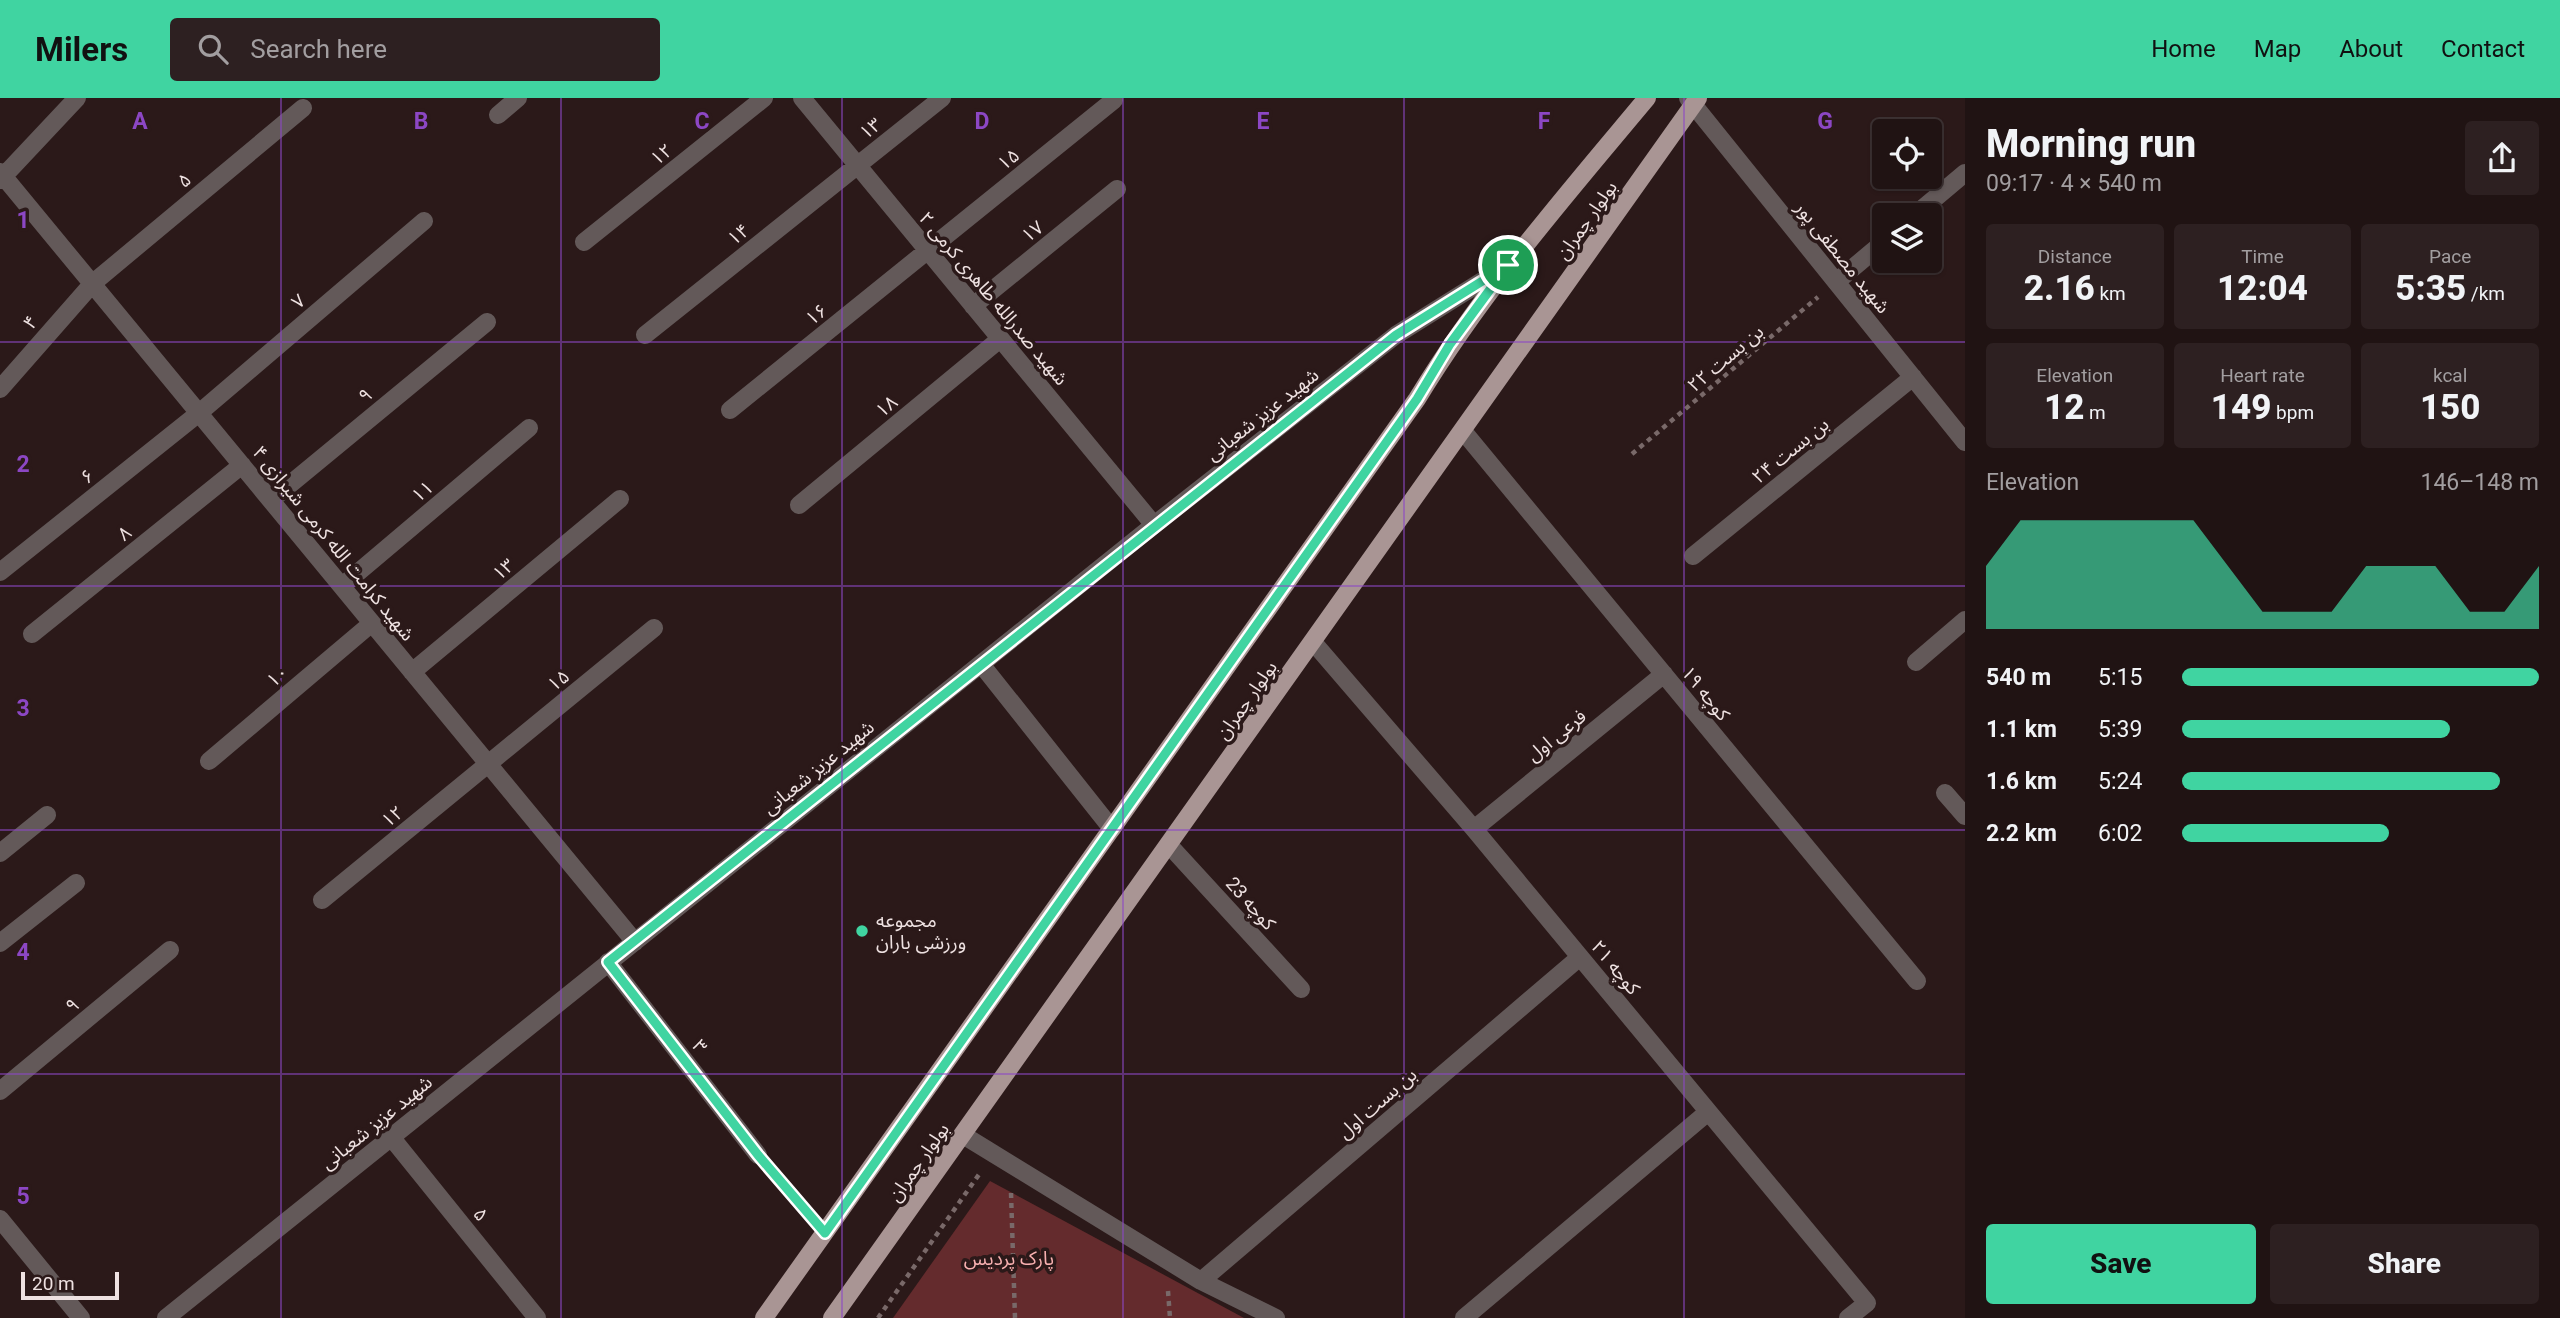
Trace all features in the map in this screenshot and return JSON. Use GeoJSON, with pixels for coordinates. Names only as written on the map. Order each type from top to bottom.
{"type":"FeatureCollection","features":[{"type":"Feature","properties":{"kind":"main road","name":"بولوار چمران"},"geometry":{"type":"LineString","coordinates":[[764,1318],[1409,410],[1450,344],[1508,265],[1647,98]]}},
{"type":"Feature","properties":{"kind":"main road","name":"بولوار چمران"},"geometry":{"type":"LineString","coordinates":[[832,1318],[1464,431],[1693,100]]}},
{"type":"Feature","properties":{"kind":"street"},"geometry":{"type":"LineString","coordinates":[[1,176],[77,98]]}},
{"type":"Feature","properties":{"kind":"street"},"geometry":{"type":"LineString","coordinates":[[498,115],[518,98]]}},
{"type":"Feature","properties":{"kind":"street","name":"۱۲"},"geometry":{"type":"LineString","coordinates":[[584,242],[764,98]]}},
{"type":"Feature","properties":{"kind":"street","name":"شهید صدرالله طاهری کرمی ۲"},"geometry":{"type":"LineString","coordinates":[[802,98],[1154,525]]}},
{"type":"Feature","properties":{"kind":"street","name":"۱۳"},"geometry":{"type":"LineString","coordinates":[[858,165],[942,98]]}},
{"type":"Feature","properties":{"kind":"street","name":"۱۵"},"geometry":{"type":"LineString","coordinates":[[928,251],[1114,100]]}},
{"type":"Feature","properties":{"kind":"street","name":"شهید مصطفی پور"},"geometry":{"type":"LineString","coordinates":[[1693,100],[1965,442]]}},
{"type":"Feature","properties":{"kind":"street","name":"۵"},"geometry":{"type":"LineString","coordinates":[[93,283],[303,108]]}},
{"type":"Feature","properties":{"kind":"street","name":"۱۴"},"geometry":{"type":"LineString","coordinates":[[645,335],[858,165]]}},
{"type":"Feature","properties":{"kind":"street"},"geometry":{"type":"LineString","coordinates":[[1929,203],[1965,173]]}},
{"type":"Feature","properties":{"kind":"street","name":"شهید کرامت الله کرمی شیرازی ۴"},"geometry":{"type":"LineString","coordinates":[[1,176],[93,283],[635,942]]}},
{"type":"Feature","properties":{"kind":"street","name":"۱۷"},"geometry":{"type":"LineString","coordinates":[[973,306],[1117,189]]}},
{"type":"Feature","properties":{"kind":"street","name":"۷"},"geometry":{"type":"LineString","coordinates":[[199,413],[424,221]]}},
{"type":"Feature","properties":{"kind":"street","name":"۱۶"},"geometry":{"type":"LineString","coordinates":[[730,410],[928,251]]}},
{"type":"Feature","properties":{"kind":"street"},"geometry":{"type":"LineString","coordinates":[[1836,282],[1872,252]]}},
{"type":"Feature","properties":{"kind":"street","name":"شهید عزیز شعبانی"},"geometry":{"type":"LineString","coordinates":[[166,1318],[1154,525],[1396,335],[1508,265]]}},
{"type":"Feature","properties":{"kind":"street","name":"۴"},"geometry":{"type":"LineString","coordinates":[[0,389],[93,283]]}},
{"type":"Feature","properties":{"kind":"street","name":"۹"},"geometry":{"type":"LineString","coordinates":[[271,500],[487,322]]}},
{"type":"Feature","properties":{"kind":"street","name":"۱۸"},"geometry":{"type":"LineString","coordinates":[[799,505],[1000,339]]}},
{"type":"Feature","properties":{"kind":"street","name":"بن بست ۲۴"},"geometry":{"type":"LineString","coordinates":[[1693,556],[1913,377]]}},
{"type":"Feature","properties":{"kind":"street","name":"۶"},"geometry":{"type":"LineString","coordinates":[[0,572],[199,413]]}},
{"type":"Feature","properties":{"kind":"street","name":"۱۱"},"geometry":{"type":"LineString","coordinates":[[341,586],[529,428]]}},
{"type":"Feature","properties":{"kind":"street","name":"کوچه ۱۹"},"geometry":{"type":"LineString","coordinates":[[1464,431],[1917,981]]}},
{"type":"Feature","properties":{"kind":"street","name":"۸"},"geometry":{"type":"LineString","coordinates":[[32,634],[242,465]]}},
{"type":"Feature","properties":{"kind":"street","name":"۱۳"},"geometry":{"type":"LineString","coordinates":[[412,672],[621,499]]}},
{"type":"Feature","properties":{"kind":"street"},"geometry":{"type":"LineString","coordinates":[[1916,662],[1965,620]]}},
{"type":"Feature","properties":{"kind":"street","name":"۱۰"},"geometry":{"type":"LineString","coordinates":[[209,761],[372,624]]}},
{"type":"Feature","properties":{"kind":"street","name":"۱۵"},"geometry":{"type":"LineString","coordinates":[[488,764],[654,628]]}},
{"type":"Feature","properties":{"kind":"street","name":"کوچه ۲۱"},"geometry":{"type":"LineString","coordinates":[[1313,642],[1474,829],[1867,1303],[1848,1318]]}},
{"type":"Feature","properties":{"kind":"street"},"geometry":{"type":"LineString","coordinates":[[981,664],[1112,829]]}},
{"type":"Feature","properties":{"kind":"street","name":"فرعی اول"},"geometry":{"type":"LineString","coordinates":[[1474,829],[1664,674]]}},
{"type":"Feature","properties":{"kind":"street","name":"۱۲"},"geometry":{"type":"LineString","coordinates":[[322,900],[488,764]]}},
{"type":"Feature","properties":{"kind":"street"},"geometry":{"type":"LineString","coordinates":[[1945,793],[1965,816]]}},
{"type":"Feature","properties":{"kind":"street"},"geometry":{"type":"LineString","coordinates":[[0,853],[47,815]]}},
{"type":"Feature","properties":{"kind":"street","name":"کوچه 23"},"geometry":{"type":"LineString","coordinates":[[1169,845],[1301,989]]}},
{"type":"Feature","properties":{"kind":"street"},"geometry":{"type":"LineString","coordinates":[[0,943],[76,883]]}},
{"type":"Feature","properties":{"kind":"street","name":"۹"},"geometry":{"type":"LineString","coordinates":[[0,1091],[170,950]]}},
{"type":"Feature","properties":{"kind":"street","name":"بن بست اول"},"geometry":{"type":"LineString","coordinates":[[1201,1281],[1580,957]]}},
{"type":"Feature","properties":{"kind":"street","name":"۳"},"geometry":{"type":"LineString","coordinates":[[608,962],[758,1155]]}},
{"type":"Feature","properties":{"kind":"street"},"geometry":{"type":"LineString","coordinates":[[1464,1318],[1708,1112]]}},
{"type":"Feature","properties":{"kind":"street"},"geometry":{"type":"LineString","coordinates":[[963,1135],[1201,1281],[1276,1318]]}},
{"type":"Feature","properties":{"kind":"street","name":"۵"},"geometry":{"type":"LineString","coordinates":[[391,1137],[537,1318]]}},
{"type":"Feature","properties":{"kind":"street"},"geometry":{"type":"LineString","coordinates":[[0,1220],[81,1318]]}},
{"type":"Feature","properties":{"kind":"path","name":"بن بست ۲۲"},"geometry":{"type":"LineString","coordinates":[[1632,454],[1836,282]]}},
{"type":"Feature","properties":{"kind":"path"},"geometry":{"type":"LineString","coordinates":[[878,1318],[994,1153]]}},
{"type":"Feature","properties":{"kind":"path"},"geometry":{"type":"LineString","coordinates":[[758,1155],[825,1233]]}},
{"type":"Feature","properties":{"kind":"path"},"geometry":{"type":"LineString","coordinates":[[1010,1163],[1015,1318]]}},
{"type":"Feature","properties":{"kind":"green space","name":"پارک پردیس"},"geometry":{"type":"Polygon","coordinates":[[[990,1181],[1244,1318],[893,1318],[990,1181]]]}},
{"type":"Feature","properties":{"kind":"place","name":"مجموعه ورزشی باران"},"geometry":{"type":"Point","coordinates":[862,931]}},
{"type":"Feature","properties":{"kind":"route"},"geometry":{"type":"LineString","coordinates":[[1508,265],[1450,344],[1417,399],[825,1233],[758,1155],[608,962],[1396,335],[1508,265]]}}]}
